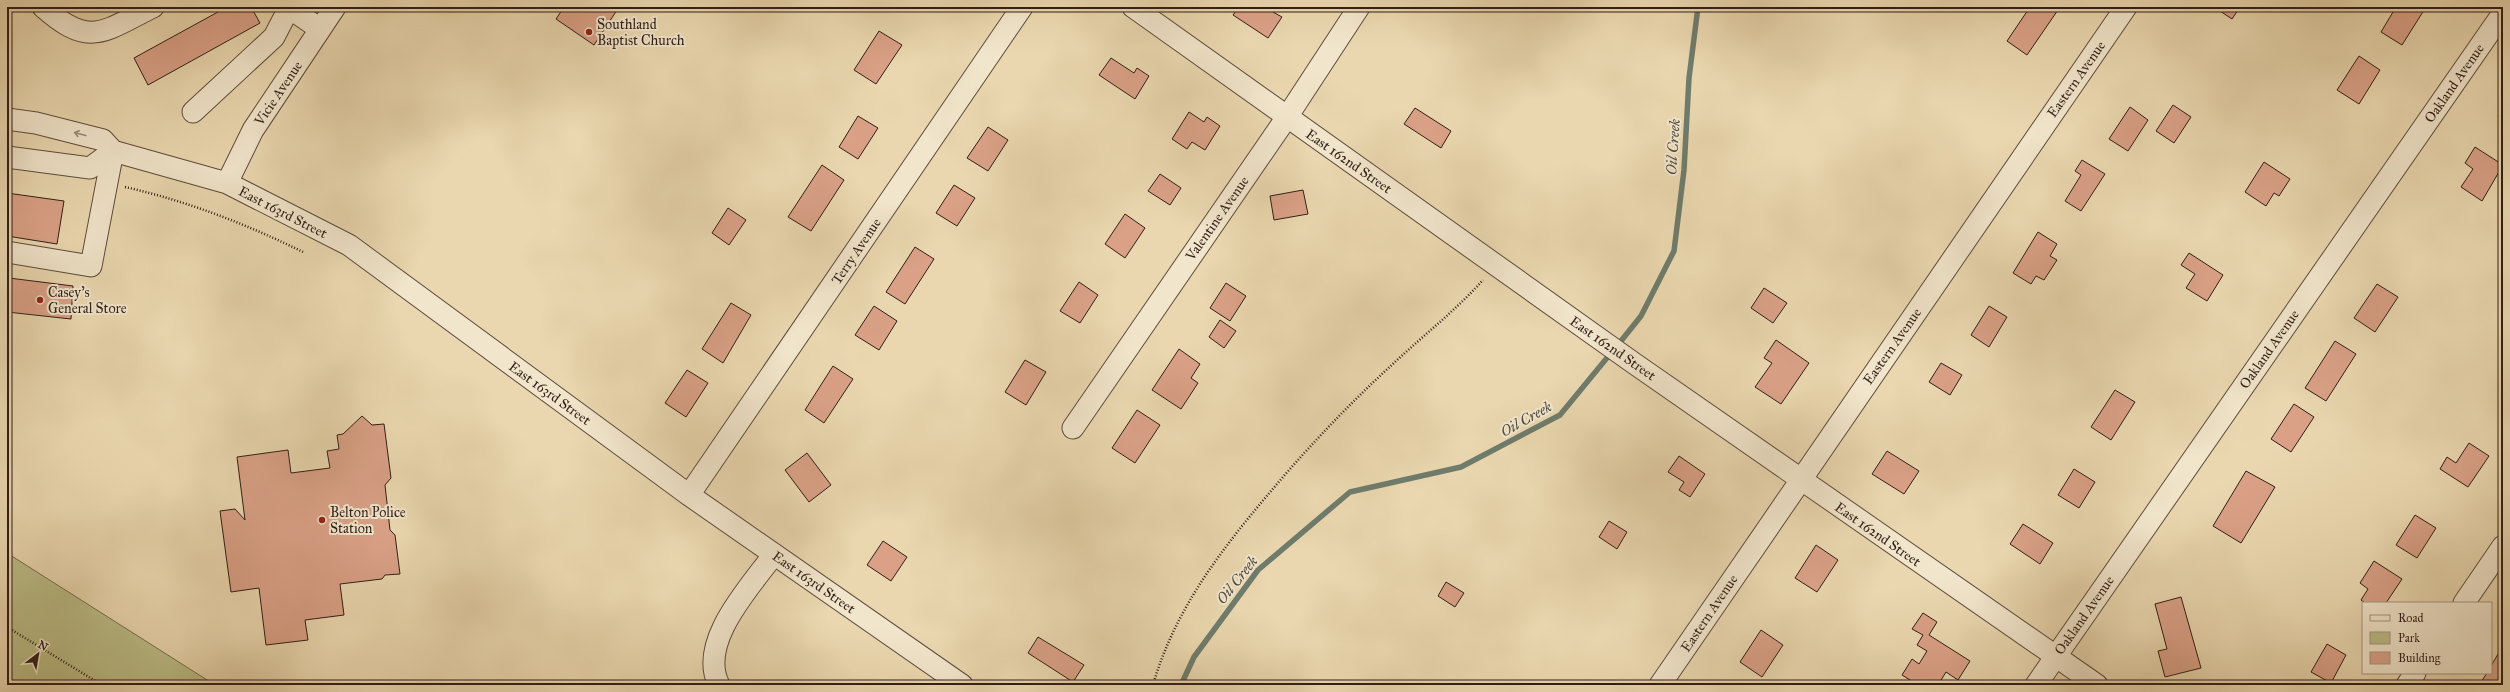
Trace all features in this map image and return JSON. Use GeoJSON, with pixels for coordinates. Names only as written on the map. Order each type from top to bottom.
{"type":"FeatureCollection","features":[{"type":"Feature","properties":{"kind":"street"},"geometry":{"type":"LineString","coordinates":[[43,7],[61,23],[76,30],[92,33],[102,32],[153,7]]}},
{"type":"Feature","properties":{"kind":"street"},"geometry":{"type":"LineString","coordinates":[[193,112],[274,37],[288,7],[320,29]]}},
{"type":"Feature","properties":{"kind":"street","name":"Vicie Avenue"},"geometry":{"type":"LineString","coordinates":[[227,183],[253,130],[335,7]]}},
{"type":"Feature","properties":{"kind":"street","name":"Terry Avenue"},"geometry":{"type":"LineString","coordinates":[[689,495],[1022,7]]}},
{"type":"Feature","properties":{"kind":"street","name":"East 162nd Street"},"geometry":{"type":"LineString","coordinates":[[1133,7],[1635,364],[2097,685]]}},
{"type":"Feature","properties":{"kind":"street","name":"Valentine Avenue"},"geometry":{"type":"LineString","coordinates":[[1073,428],[1287,117],[1359,7]]}},
{"type":"Feature","properties":{"kind":"street","name":"Eastern Avenue"},"geometry":{"type":"LineString","coordinates":[[1660,685],[1800,479],[2126,7]]}},
{"type":"Feature","properties":{"kind":"street","name":"Oakland Avenue"},"geometry":{"type":"LineString","coordinates":[[2036,685],[2503,13]]}},
{"type":"Feature","properties":{"kind":"street","name":"East 163rd Street"},"geometry":{"type":"LineString","coordinates":[[7,119],[36,123],[103,140],[113,151],[227,183],[349,245],[689,495],[962,685]]}},
{"type":"Feature","properties":{"kind":"street"},"geometry":{"type":"LineString","coordinates":[[7,157],[90,168],[113,151]]}},
{"type":"Feature","properties":{"kind":"street"},"geometry":{"type":"LineString","coordinates":[[7,252],[91,266],[113,151]]}},
{"type":"Feature","properties":{"kind":"street"},"geometry":{"type":"LineString","coordinates":[[2465,602],[2503,546]]}},
{"type":"Feature","properties":{"kind":"street"},"geometry":{"type":"LineString","coordinates":[[719,685],[715,669],[716,642],[723,626],[774,554]]}},
{"type":"Feature","properties":{"kind":"street"},"geometry":{"type":"LineString","coordinates":[[2407,685],[2414,674]]}},
{"type":"Feature","properties":{"kind":"path"},"geometry":{"type":"LineString","coordinates":[[107,183],[162,195],[217,214],[303,252]]}},
{"type":"Feature","properties":{"kind":"path"},"geometry":{"type":"LineString","coordinates":[[1153,685],[1159,665],[1183,611],[1220,552],[1326,429],[1395,361],[1466,300],[1488,274]]}},
{"type":"Feature","properties":{"kind":"path"},"geometry":{"type":"LineString","coordinates":[[7,628],[102,685]]}},
{"type":"Feature","properties":{"kind":"green space"},"geometry":{"type":"Polygon","coordinates":[[[7,553],[215,685],[7,685],[7,553]]]}},
{"type":"Feature","properties":{"kind":"building"},"geometry":{"type":"Polygon","coordinates":[[[227,7],[251,7],[260,23],[148,85],[134,58],[227,7]]]}},
{"type":"Feature","properties":{"kind":"building","name":"Southland Baptist Church"},"geometry":{"type":"Polygon","coordinates":[[[564,7],[619,7],[594,45],[556,19],[564,7]]]}},
{"type":"Feature","properties":{"kind":"building"},"geometry":{"type":"Polygon","coordinates":[[[1239,7],[1276,7],[1273,12],[1282,17],[1268,38],[1233,15],[1239,7]]]}},
{"type":"Feature","properties":{"kind":"building"},"geometry":{"type":"Polygon","coordinates":[[[2030,7],[2060,7],[2027,55],[2007,41],[2030,7]]]}},
{"type":"Feature","properties":{"kind":"building"},"geometry":{"type":"Polygon","coordinates":[[[2214,7],[2240,7],[2232,19],[2214,7]]]}},
{"type":"Feature","properties":{"kind":"building"},"geometry":{"type":"Polygon","coordinates":[[[2396,7],[2426,7],[2402,45],[2381,32],[2396,7]]]}},
{"type":"Feature","properties":{"kind":"building"},"geometry":{"type":"Polygon","coordinates":[[[879,31],[902,45],[876,84],[854,70],[879,31]]]}},
{"type":"Feature","properties":{"kind":"building"},"geometry":{"type":"Polygon","coordinates":[[[2359,56],[2380,70],[2359,104],[2337,90],[2359,56]]]}},
{"type":"Feature","properties":{"kind":"building"},"geometry":{"type":"Polygon","coordinates":[[[1111,58],[1134,73],[1137,68],[1149,76],[1135,99],[1099,75],[1111,58]]]}},
{"type":"Feature","properties":{"kind":"building"},"geometry":{"type":"Polygon","coordinates":[[[2173,105],[2191,117],[2174,143],[2156,131],[2173,105]]]}},
{"type":"Feature","properties":{"kind":"building"},"geometry":{"type":"Polygon","coordinates":[[[2130,107],[2148,120],[2128,151],[2109,139],[2130,107]]]}},
{"type":"Feature","properties":{"kind":"building"},"geometry":{"type":"Polygon","coordinates":[[[1415,108],[1451,131],[1441,148],[1404,124],[1415,108]]]}},
{"type":"Feature","properties":{"kind":"building"},"geometry":{"type":"Polygon","coordinates":[[[2503,108],[2503,120],[2498,117],[2503,108]]]}},
{"type":"Feature","properties":{"kind":"building"},"geometry":{"type":"Polygon","coordinates":[[[1189,112],[1204,122],[1207,117],[1220,126],[1205,150],[1192,142],[1187,149],[1172,139],[1189,112]]]}},
{"type":"Feature","properties":{"kind":"building"},"geometry":{"type":"Polygon","coordinates":[[[858,116],[878,128],[858,159],[839,147],[858,116]]]}},
{"type":"Feature","properties":{"kind":"building"},"geometry":{"type":"Polygon","coordinates":[[[988,127],[1008,140],[988,171],[967,158],[988,127]]]}},
{"type":"Feature","properties":{"kind":"building"},"geometry":{"type":"Polygon","coordinates":[[[2475,147],[2503,165],[2482,201],[2461,187],[2473,169],[2465,163],[2475,147]]]}},
{"type":"Feature","properties":{"kind":"building"},"geometry":{"type":"Polygon","coordinates":[[[2082,160],[2105,174],[2081,211],[2065,201],[2081,175],[2075,171],[2082,160]]]}},
{"type":"Feature","properties":{"kind":"building"},"geometry":{"type":"Polygon","coordinates":[[[2264,162],[2290,179],[2279,196],[2274,193],[2266,206],[2245,192],[2264,162]]]}},
{"type":"Feature","properties":{"kind":"building"},"geometry":{"type":"Polygon","coordinates":[[[822,165],[844,180],[811,231],[788,217],[822,165]]]}},
{"type":"Feature","properties":{"kind":"building"},"geometry":{"type":"Polygon","coordinates":[[[1160,174],[1181,188],[1170,205],[1148,191],[1160,174]]]}},
{"type":"Feature","properties":{"kind":"building"},"geometry":{"type":"Polygon","coordinates":[[[954,185],[975,198],[957,226],[936,213],[954,185]]]}},
{"type":"Feature","properties":{"kind":"building"},"geometry":{"type":"Polygon","coordinates":[[[1303,190],[1308,214],[1274,220],[1270,196],[1303,190]]]}},
{"type":"Feature","properties":{"kind":"building"},"geometry":{"type":"Polygon","coordinates":[[[7,193],[64,201],[57,244],[7,236],[7,193]]]}},
{"type":"Feature","properties":{"kind":"building"},"geometry":{"type":"Polygon","coordinates":[[[728,208],[746,220],[729,245],[712,233],[728,208]]]}},
{"type":"Feature","properties":{"kind":"building"},"geometry":{"type":"Polygon","coordinates":[[[1125,214],[1145,228],[1125,258],[1105,244],[1125,214]]]}},
{"type":"Feature","properties":{"kind":"building"},"geometry":{"type":"Polygon","coordinates":[[[2038,232],[2057,244],[2050,256],[2057,260],[2044,280],[2036,276],[2031,284],[2013,273],[2038,232]]]}},
{"type":"Feature","properties":{"kind":"building"},"geometry":{"type":"Polygon","coordinates":[[[915,247],[934,259],[905,304],[886,292],[915,247]]]}},
{"type":"Feature","properties":{"kind":"building"},"geometry":{"type":"Polygon","coordinates":[[[2189,253],[2223,275],[2207,301],[2186,288],[2195,274],[2181,265],[2189,253]]]}},
{"type":"Feature","properties":{"kind":"building","name":"Casey's General Store"},"geometry":{"type":"Polygon","coordinates":[[[9,278],[73,286],[71,319],[7,312],[9,278]]]}},
{"type":"Feature","properties":{"kind":"building"},"geometry":{"type":"Polygon","coordinates":[[[1079,282],[1098,295],[1080,323],[1060,311],[1079,282]]]}},
{"type":"Feature","properties":{"kind":"building"},"geometry":{"type":"Polygon","coordinates":[[[1226,283],[1246,296],[1230,321],[1210,308],[1226,283]]]}},
{"type":"Feature","properties":{"kind":"building"},"geometry":{"type":"Polygon","coordinates":[[[2377,284],[2398,297],[2375,332],[2354,318],[2377,284]]]}},
{"type":"Feature","properties":{"kind":"building"},"geometry":{"type":"Polygon","coordinates":[[[1764,288],[1787,303],[1773,323],[1751,308],[1764,288]]]}},
{"type":"Feature","properties":{"kind":"building"},"geometry":{"type":"Polygon","coordinates":[[[731,303],[751,315],[723,363],[702,349],[731,303]]]}},
{"type":"Feature","properties":{"kind":"building"},"geometry":{"type":"Polygon","coordinates":[[[874,306],[897,321],[879,350],[855,335],[874,306]]]}},
{"type":"Feature","properties":{"kind":"building"},"geometry":{"type":"Polygon","coordinates":[[[1989,306],[2007,317],[1989,347],[1971,335],[1989,306]]]}},
{"type":"Feature","properties":{"kind":"building"},"geometry":{"type":"Polygon","coordinates":[[[1220,320],[1236,331],[1224,348],[1209,337],[1220,320]]]}},
{"type":"Feature","properties":{"kind":"building"},"geometry":{"type":"Polygon","coordinates":[[[1776,340],[1809,363],[1781,404],[1755,387],[1772,363],[1764,358],[1776,340]]]}},
{"type":"Feature","properties":{"kind":"building"},"geometry":{"type":"Polygon","coordinates":[[[2335,341],[2356,354],[2326,401],[2305,388],[2335,341]]]}},
{"type":"Feature","properties":{"kind":"building"},"geometry":{"type":"Polygon","coordinates":[[[1179,349],[1200,364],[1191,378],[1198,383],[1181,409],[1152,390],[1179,349]]]}},
{"type":"Feature","properties":{"kind":"building"},"geometry":{"type":"Polygon","coordinates":[[[1025,360],[1046,372],[1026,405],[1005,392],[1025,360]]]}},
{"type":"Feature","properties":{"kind":"building"},"geometry":{"type":"Polygon","coordinates":[[[1941,363],[1962,375],[1950,395],[1929,382],[1941,363]]]}},
{"type":"Feature","properties":{"kind":"building"},"geometry":{"type":"Polygon","coordinates":[[[833,366],[853,379],[824,423],[805,410],[833,366]]]}},
{"type":"Feature","properties":{"kind":"building"},"geometry":{"type":"Polygon","coordinates":[[[687,370],[708,383],[686,417],[665,403],[687,370]]]}},
{"type":"Feature","properties":{"kind":"building"},"geometry":{"type":"Polygon","coordinates":[[[2115,390],[2135,402],[2111,440],[2091,427],[2115,390]]]}},
{"type":"Feature","properties":{"kind":"building"},"geometry":{"type":"Polygon","coordinates":[[[2294,404],[2314,417],[2291,452],[2271,439],[2294,404]]]}},
{"type":"Feature","properties":{"kind":"building"},"geometry":{"type":"Polygon","coordinates":[[[1137,410],[1160,425],[1135,463],[1112,448],[1137,410]]]}},
{"type":"Feature","properties":{"kind":"building"},"geometry":{"type":"Polygon","coordinates":[[[362,416],[372,425],[384,424],[391,478],[385,485],[390,530],[395,535],[400,574],[385,575],[382,579],[340,584],[344,615],[305,620],[308,640],[266,645],[259,588],[231,592],[220,511],[235,509],[245,520],[237,457],[288,450],[291,473],[330,468],[327,451],[339,449],[337,435],[343,434],[362,416]]]}},
{"type":"Feature","properties":{"kind":"building"},"geometry":{"type":"Polygon","coordinates":[[[2469,443],[2489,456],[2468,487],[2440,469],[2447,457],[2456,463],[2469,443]]]}},
{"type":"Feature","properties":{"kind":"building"},"geometry":{"type":"Polygon","coordinates":[[[1887,451],[1919,471],[1904,494],[1872,474],[1887,451]]]}},
{"type":"Feature","properties":{"kind":"building"},"geometry":{"type":"Polygon","coordinates":[[[807,453],[831,485],[809,502],[785,470],[807,453]]]}},
{"type":"Feature","properties":{"kind":"building"},"geometry":{"type":"Polygon","coordinates":[[[1679,456],[1705,474],[1690,497],[1679,490],[1684,482],[1668,472],[1679,456]]]}},
{"type":"Feature","properties":{"kind":"building"},"geometry":{"type":"Polygon","coordinates":[[[2074,469],[2095,482],[2079,508],[2058,495],[2074,469]]]}},
{"type":"Feature","properties":{"kind":"building"},"geometry":{"type":"Polygon","coordinates":[[[2246,471],[2275,487],[2241,543],[2213,526],[2246,471]]]}},
{"type":"Feature","properties":{"kind":"building"},"geometry":{"type":"Polygon","coordinates":[[[2415,515],[2436,528],[2417,558],[2396,545],[2415,515]]]}},
{"type":"Feature","properties":{"kind":"building"},"geometry":{"type":"Polygon","coordinates":[[[1609,521],[1627,532],[1617,549],[1599,537],[1609,521]]]}},
{"type":"Feature","properties":{"kind":"building"},"geometry":{"type":"Polygon","coordinates":[[[2023,524],[2053,543],[2040,564],[2010,544],[2023,524]]]}},
{"type":"Feature","properties":{"kind":"building"},"geometry":{"type":"Polygon","coordinates":[[[883,541],[907,557],[891,581],[867,565],[883,541]]]}},
{"type":"Feature","properties":{"kind":"building"},"geometry":{"type":"Polygon","coordinates":[[[1816,545],[1838,560],[1817,592],[1795,578],[1816,545]]]}},
{"type":"Feature","properties":{"kind":"building"},"geometry":{"type":"Polygon","coordinates":[[[2374,561],[2402,579],[2387,602],[2364,602],[2361,600],[2368,589],[2360,583],[2374,561]]]}},
{"type":"Feature","properties":{"kind":"building"},"geometry":{"type":"Polygon","coordinates":[[[1446,582],[1464,593],[1455,607],[1438,596],[1446,582]]]}},
{"type":"Feature","properties":{"kind":"building"},"geometry":{"type":"Polygon","coordinates":[[[2181,597],[2201,668],[2165,677],[2158,651],[2167,649],[2155,604],[2181,597]]]}},
{"type":"Feature","properties":{"kind":"building"},"geometry":{"type":"Polygon","coordinates":[[[1923,613],[1937,622],[1929,635],[1970,661],[1958,680],[1946,672],[1938,685],[1918,685],[1902,675],[1912,659],[1919,664],[1927,651],[1917,645],[1923,635],[1912,629],[1923,613]]]}},
{"type":"Feature","properties":{"kind":"building"},"geometry":{"type":"Polygon","coordinates":[[[1761,630],[1783,645],[1762,677],[1740,662],[1761,630]]]}},
{"type":"Feature","properties":{"kind":"building"},"geometry":{"type":"Polygon","coordinates":[[[1038,637],[1084,665],[1073,682],[1028,653],[1038,637]]]}},
{"type":"Feature","properties":{"kind":"building"},"geometry":{"type":"Polygon","coordinates":[[[2327,644],[2346,655],[2331,683],[2311,672],[2327,644]]]}},
{"type":"Feature","properties":{"kind":"building"},"geometry":{"type":"Polygon","coordinates":[[[2498,654],[2503,657],[2503,685],[2479,685],[2486,674],[2492,674],[2492,664],[2498,654]]]}},
{"type":"Feature","properties":{"kind":"waterway","name":"Oil Creek"},"geometry":{"type":"LineString","coordinates":[[1617,346],[1641,316],[1674,251],[1684,170],[1689,78],[1698,7]]}},
{"type":"Feature","properties":{"kind":"waterway","name":"Oil Creek"},"geometry":{"type":"LineString","coordinates":[[1181,685],[1194,657],[1258,570],[1350,492],[1461,467],[1560,415],[1611,353]]}},
{"type":"Feature","properties":{"kind":"place","name":"Southland Baptist Church"},"geometry":{"type":"Point","coordinates":[589,32]}},
{"type":"Feature","properties":{"kind":"place","name":"Casey's General Store"},"geometry":{"type":"Point","coordinates":[40,300]}},
{"type":"Feature","properties":{"kind":"place","name":"Belton Police Station"},"geometry":{"type":"Point","coordinates":[322,520]}}]}
